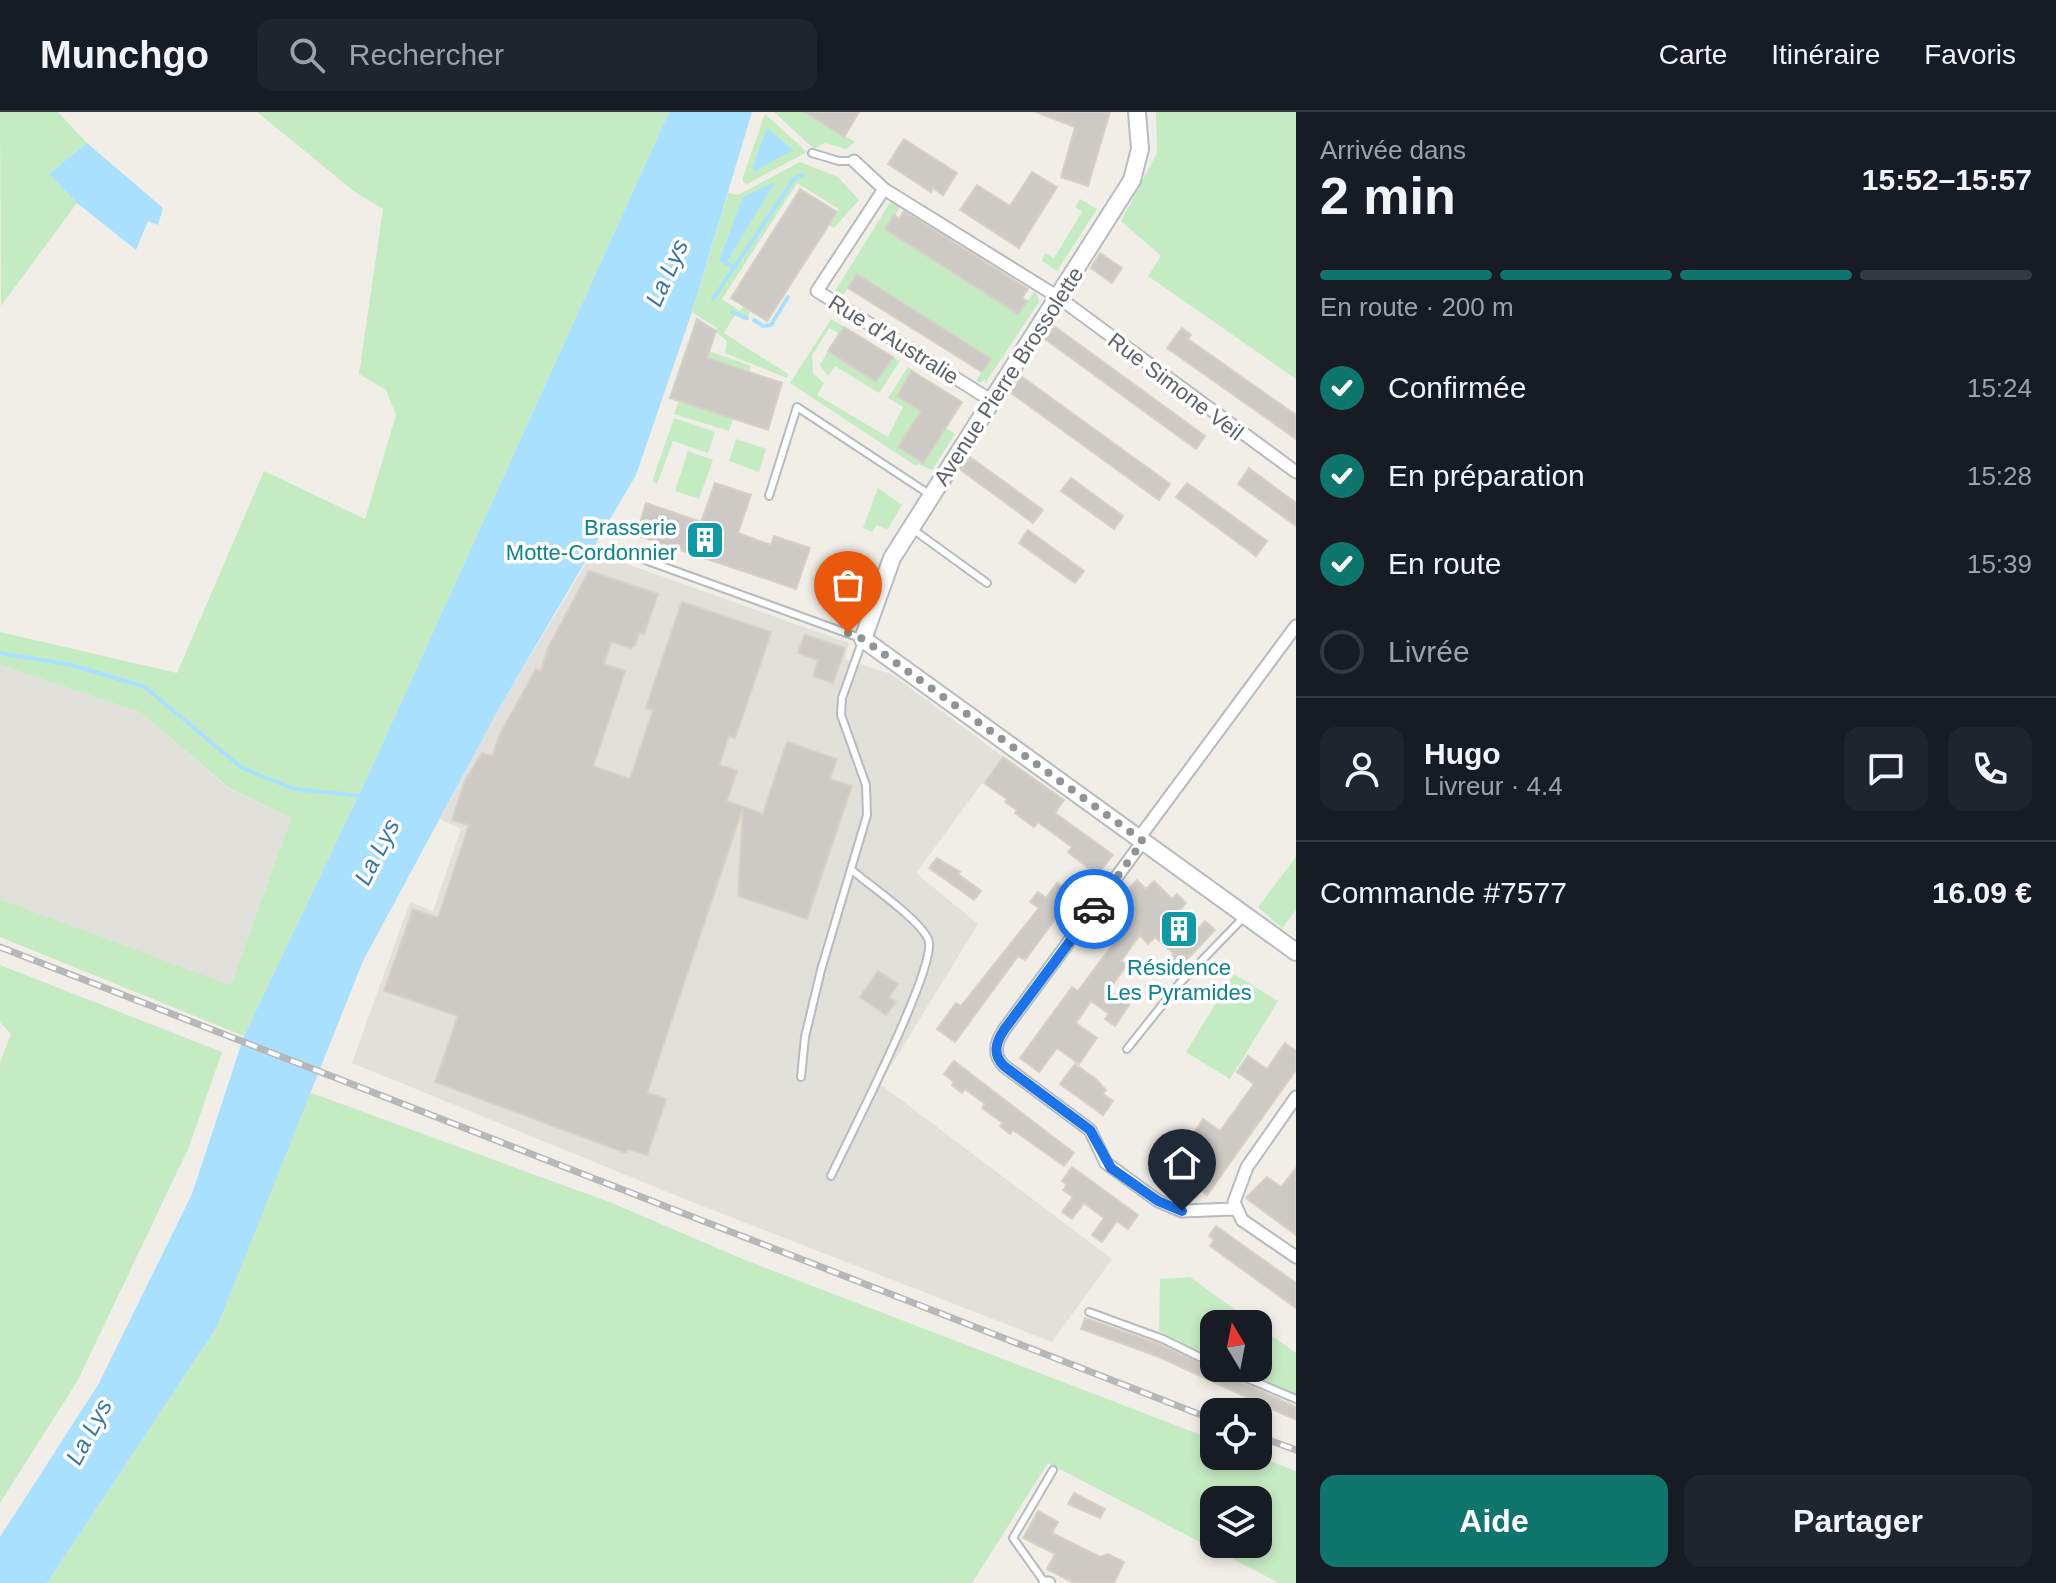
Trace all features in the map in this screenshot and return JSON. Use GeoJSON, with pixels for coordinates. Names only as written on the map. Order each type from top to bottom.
{"type":"FeatureCollection","features":[{"type":"Feature","properties":{"kind":"street","name":"Avenue Pierre Brossolette"},"geometry":{"type":"LineString","coordinates":[[863,639],[885,573],[911,528],[1132,180],[1140,149],[1137,112]]}},
{"type":"Feature","properties":{"kind":"street"},"geometry":{"type":"LineString","coordinates":[[854,161],[884,189],[1058,297]]}},
{"type":"Feature","properties":{"kind":"street","name":"Rue d'Australie"},"geometry":{"type":"LineString","coordinates":[[884,189],[817,291],[992,401]]}},
{"type":"Feature","properties":{"kind":"street","name":"Rue Simone Veil"},"geometry":{"type":"LineString","coordinates":[[1058,297],[1296,472]]}},
{"type":"Feature","properties":{"kind":"street"},"geometry":{"type":"LineString","coordinates":[[1234,1209],[1182,1211],[1170,1208],[1106,1163],[1090,1130],[1004,1066],[997,1057],[997,1045],[1004,1030],[1296,626]]}},
{"type":"Feature","properties":{"kind":"street"},"geometry":{"type":"LineString","coordinates":[[863,639],[1296,952]]}},
{"type":"Feature","properties":{"kind":"street"},"geometry":{"type":"LineString","coordinates":[[1234,1209],[1243,1173],[1296,1097]]}},
{"type":"Feature","properties":{"kind":"street"},"geometry":{"type":"LineString","coordinates":[[1234,1209],[1242,1220],[1296,1257]]}},
{"type":"Feature","properties":{"kind":"lane"},"geometry":{"type":"LineString","coordinates":[[812,153],[839,161],[854,161]]}},
{"type":"Feature","properties":{"kind":"lane"},"geometry":{"type":"LineString","coordinates":[[769,496],[797,407],[932,496]]}},
{"type":"Feature","properties":{"kind":"lane"},"geometry":{"type":"LineString","coordinates":[[911,528],[987,583]]}},
{"type":"Feature","properties":{"kind":"lane"},"geometry":{"type":"LineString","coordinates":[[623,552],[863,639],[842,698],[841,715],[866,785],[867,815],[853,871],[821,970],[805,1037],[801,1077]]}},
{"type":"Feature","properties":{"kind":"lane"},"geometry":{"type":"LineString","coordinates":[[831,1176],[928,960],[929,941],[921,928],[853,871]]}},
{"type":"Feature","properties":{"kind":"lane"},"geometry":{"type":"LineString","coordinates":[[1127,1049],[1179,984],[1245,915]]}},
{"type":"Feature","properties":{"kind":"lane"},"geometry":{"type":"LineString","coordinates":[[1089,1312],[1163,1339],[1200,1357]]}},
{"type":"Feature","properties":{"kind":"lane"},"geometry":{"type":"LineString","coordinates":[[1256,1382],[1296,1399]]}},
{"type":"Feature","properties":{"kind":"lane"},"geometry":{"type":"LineString","coordinates":[[1047,1583],[1013,1538],[1053,1470]]}},
{"type":"Feature","properties":{"kind":"shaded area"},"geometry":{"type":"Polygon","coordinates":[[[593,552],[849,643],[845,659],[891,674],[1002,756],[916,873],[978,924],[880,1084],[1112,1259],[1052,1342],[692,1202],[352,1063],[410,902],[433,911],[461,829],[440,819],[501,705],[593,552]]]}},
{"type":"Feature","properties":{"kind":"shaded area"},"geometry":{"type":"Polygon","coordinates":[[[0,665],[140,712],[228,788],[291,818],[231,985],[0,899],[0,665]]]}},
{"type":"Feature","properties":{"kind":"green space"},"geometry":{"type":"Polygon","coordinates":[[[0,112],[58,112],[87,143],[49,174],[77,203],[1,306],[0,112]]]}},
{"type":"Feature","properties":{"kind":"green space"},"geometry":{"type":"Polygon","coordinates":[[[257,112],[669,112],[371,769],[244,1036],[0,937],[0,899],[231,985],[291,818],[229,788],[140,712],[0,665],[0,632],[177,673],[264,471],[365,519],[396,415],[386,390],[359,374],[383,209],[355,192],[257,112]]]}},
{"type":"Feature","properties":{"kind":"green space"},"geometry":{"type":"Polygon","coordinates":[[[774,112],[805,112],[855,142],[846,149],[824,143],[814,149],[774,112]]]}},
{"type":"Feature","properties":{"kind":"green space"},"geometry":{"type":"Polygon","coordinates":[[[1156,112],[1296,112],[1296,379],[1148,276],[1161,256],[1121,221],[1157,153],[1156,112]]]}},
{"type":"Feature","properties":{"kind":"green space"},"geometry":{"type":"Polygon","coordinates":[[[765,114],[807,152],[747,184],[743,182],[743,177],[765,114]]]}},
{"type":"Feature","properties":{"kind":"green space"},"geometry":{"type":"Polygon","coordinates":[[[800,162],[838,177],[859,200],[834,228],[828,225],[839,209],[797,183],[722,299],[740,311],[744,306],[751,311],[745,321],[735,315],[724,333],[788,374],[787,378],[725,353],[727,341],[716,332],[717,328],[692,312],[728,193],[738,195],[800,162]]]}},
{"type":"Feature","properties":{"kind":"green space"},"geometry":{"type":"Polygon","coordinates":[[[1080,199],[1097,209],[1057,271],[1042,261],[1045,253],[1054,258],[1082,212],[1075,207],[1080,199]]]}},
{"type":"Feature","properties":{"kind":"green space"},"geometry":{"type":"Polygon","coordinates":[[[891,201],[900,207],[886,230],[1018,314],[1034,292],[1037,294],[1039,302],[984,385],[985,379],[980,383],[976,381],[990,359],[858,274],[842,296],[835,291],[891,201]]]}},
{"type":"Feature","properties":{"kind":"green space"},"geometry":{"type":"Polygon","coordinates":[[[831,319],[844,327],[828,351],[893,357],[900,361],[879,393],[835,366],[828,376],[820,365],[838,333],[829,328],[812,356],[813,373],[824,383],[817,395],[888,437],[903,407],[888,398],[908,367],[913,370],[897,396],[921,411],[899,447],[923,463],[946,428],[955,434],[932,470],[918,464],[916,466],[790,383],[831,319]]]}},
{"type":"Feature","properties":{"kind":"green space"},"geometry":{"type":"Polygon","coordinates":[[[709,351],[751,366],[729,431],[674,414],[679,401],[732,418],[747,371],[717,362],[703,371],[709,351]]]}},
{"type":"Feature","properties":{"kind":"green space"},"geometry":{"type":"Polygon","coordinates":[[[674,418],[715,432],[708,453],[673,441],[657,484],[652,482],[674,418]]]}},
{"type":"Feature","properties":{"kind":"green space"},"geometry":{"type":"Polygon","coordinates":[[[736,439],[766,449],[759,472],[729,461],[736,439]]]}},
{"type":"Feature","properties":{"kind":"green space"},"geometry":{"type":"Polygon","coordinates":[[[688,451],[713,460],[699,499],[675,491],[688,451]]]}},
{"type":"Feature","properties":{"kind":"green space"},"geometry":{"type":"Polygon","coordinates":[[[878,488],[902,505],[887,530],[877,525],[872,532],[863,528],[878,488]]]}},
{"type":"Feature","properties":{"kind":"green space"},"geometry":{"type":"Polygon","coordinates":[[[1296,857],[1296,910],[1282,928],[1258,907],[1296,857]]]}},
{"type":"Feature","properties":{"kind":"green space"},"geometry":{"type":"Polygon","coordinates":[[[0,965],[222,1052],[189,1147],[78,1380],[0,1503],[0,1063],[11,1034],[0,1022],[0,965]]]}},
{"type":"Feature","properties":{"kind":"green space"},"geometry":{"type":"Polygon","coordinates":[[[1234,974],[1278,1001],[1230,1079],[1186,1052],[1234,974]]]}},
{"type":"Feature","properties":{"kind":"green space"},"geometry":{"type":"Polygon","coordinates":[[[309,1092],[612,1203],[745,1260],[1200,1435],[1200,1470],[1272,1470],[1272,1462],[1296,1471],[1296,1583],[1279,1583],[1231,1558],[1272,1558],[1272,1486],[1200,1486],[1200,1542],[1048,1463],[972,1583],[47,1583],[217,1327],[309,1092]]]}},
{"type":"Feature","properties":{"kind":"green space"},"geometry":{"type":"Polygon","coordinates":[[[1190,1277],[1236,1310],[1200,1310],[1200,1352],[1159,1331],[1160,1279],[1190,1277]]]}},
{"type":"Feature","properties":{"kind":"green space"},"geometry":{"type":"Polygon","coordinates":[[[1272,1336],[1296,1353],[1296,1396],[1264,1382],[1272,1382],[1272,1336]]]}},
{"type":"Feature","properties":{"kind":"water","name":"La Lys"},"geometry":{"type":"Polygon","coordinates":[[[669,112],[752,112],[691,315],[636,475],[501,705],[363,961],[217,1327],[47,1583],[0,1583],[0,1537],[98,1385],[192,1194],[244,1036],[371,769],[669,112]]]}},
{"type":"Feature","properties":{"kind":"water"},"geometry":{"type":"Polygon","coordinates":[[[767,128],[793,150],[755,171],[752,169],[767,128]]]}},
{"type":"Feature","properties":{"kind":"water"},"geometry":{"type":"Polygon","coordinates":[[[87,143],[163,208],[158,225],[148,221],[136,250],[77,203],[49,174],[87,143]]]}},
{"type":"Feature","properties":{"kind":"water"},"geometry":{"type":"Polygon","coordinates":[[[775,182],[726,263],[719,261],[743,197],[775,182]]]}},
{"type":"Feature","properties":{"kind":"building"},"geometry":{"type":"Polygon","coordinates":[[[805,112],[859,112],[844,137],[805,112]]]}},
{"type":"Feature","properties":{"kind":"building"},"geometry":{"type":"Polygon","coordinates":[[[1036,112],[1110,112],[1088,186],[1061,177],[1075,127],[1036,112]]]}},
{"type":"Feature","properties":{"kind":"building"},"geometry":{"type":"Polygon","coordinates":[[[904,139],[957,173],[943,195],[933,188],[931,192],[888,164],[904,139]]]}},
{"type":"Feature","properties":{"kind":"building"},"geometry":{"type":"Polygon","coordinates":[[[1032,172],[1057,187],[1019,248],[960,210],[977,185],[1010,206],[1032,172]]]}},
{"type":"Feature","properties":{"kind":"building"},"geometry":{"type":"Polygon","coordinates":[[[800,189],[837,212],[767,321],[731,298],[800,189]]]}},
{"type":"Feature","properties":{"kind":"building"},"geometry":{"type":"Polygon","coordinates":[[[904,211],[1028,289],[1022,298],[1027,301],[1018,314],[885,229],[894,215],[899,219],[904,211]]]}},
{"type":"Feature","properties":{"kind":"building"},"geometry":{"type":"Polygon","coordinates":[[[1100,253],[1122,268],[1112,283],[1091,268],[1100,253]]]}},
{"type":"Feature","properties":{"kind":"building"},"geometry":{"type":"Polygon","coordinates":[[[857,274],[991,359],[982,372],[848,288],[857,274]]]}},
{"type":"Feature","properties":{"kind":"building"},"geometry":{"type":"Polygon","coordinates":[[[697,319],[716,331],[707,358],[782,383],[768,430],[670,398],[697,319]]]}},
{"type":"Feature","properties":{"kind":"building"},"geometry":{"type":"Polygon","coordinates":[[[1054,326],[1205,436],[1196,449],[1045,339],[1054,326]]]}},
{"type":"Feature","properties":{"kind":"building"},"geometry":{"type":"Polygon","coordinates":[[[844,327],[893,357],[876,382],[828,351],[844,327]]]}},
{"type":"Feature","properties":{"kind":"building"},"geometry":{"type":"Polygon","coordinates":[[[1182,328],[1191,335],[1188,339],[1296,415],[1296,439],[1167,348],[1182,328]]]}},
{"type":"Feature","properties":{"kind":"building"},"geometry":{"type":"Polygon","coordinates":[[[912,371],[962,402],[923,463],[898,447],[921,411],[897,396],[912,371]]]}},
{"type":"Feature","properties":{"kind":"building"},"geometry":{"type":"Polygon","coordinates":[[[1021,376],[1170,484],[1159,500],[1011,393],[1021,376]]]}},
{"type":"Feature","properties":{"kind":"building"},"geometry":{"type":"Polygon","coordinates":[[[970,457],[1043,510],[1033,523],[961,470],[970,457]]]}},
{"type":"Feature","properties":{"kind":"building"},"geometry":{"type":"Polygon","coordinates":[[[1249,468],[1296,503],[1296,526],[1238,484],[1249,468]]]}},
{"type":"Feature","properties":{"kind":"building"},"geometry":{"type":"Polygon","coordinates":[[[1071,478],[1123,516],[1114,529],[1061,491],[1071,478]]]}},
{"type":"Feature","properties":{"kind":"building","name":"Brasserie Motte-Cordonnier"},"geometry":{"type":"Polygon","coordinates":[[[715,483],[751,495],[738,533],[771,545],[774,536],[810,548],[796,589],[636,535],[646,503],[701,522],[715,483]]]}},
{"type":"Feature","properties":{"kind":"building"},"geometry":{"type":"Polygon","coordinates":[[[1187,483],[1267,541],[1256,556],[1176,497],[1187,483]]]}},
{"type":"Feature","properties":{"kind":"building"},"geometry":{"type":"Polygon","coordinates":[[[1028,530],[1084,571],[1075,583],[1019,543],[1028,530]]]}},
{"type":"Feature","properties":{"kind":"building"},"geometry":{"type":"Polygon","coordinates":[[[589,571],[658,594],[644,634],[639,633],[635,645],[631,648],[611,642],[604,664],[625,671],[593,766],[630,779],[653,710],[646,708],[682,602],[771,632],[735,738],[729,736],[719,765],[737,771],[727,801],[763,814],[787,742],[837,759],[830,779],[852,786],[807,919],[738,896],[743,808],[647,1093],[666,1099],[647,1155],[628,1149],[626,1153],[435,1082],[458,1016],[384,991],[413,909],[438,918],[469,825],[452,820],[465,781],[482,753],[492,756],[500,734],[536,669],[541,671],[548,648],[589,571]]]}},
{"type":"Feature","properties":{"kind":"building"},"geometry":{"type":"Polygon","coordinates":[[[805,635],[845,648],[833,683],[813,676],[818,660],[798,653],[805,635]]]}},
{"type":"Feature","properties":{"kind":"building"},"geometry":{"type":"Polygon","coordinates":[[[1003,757],[1064,800],[1055,813],[1113,855],[1097,875],[1068,852],[1072,847],[1038,822],[1034,827],[1015,813],[1017,810],[1005,802],[1007,799],[984,783],[1003,757]]]}},
{"type":"Feature","properties":{"kind":"building"},"geometry":{"type":"Polygon","coordinates":[[[937,858],[960,872],[958,874],[981,891],[974,900],[929,868],[937,858]]]}},
{"type":"Feature","properties":{"kind":"building"},"geometry":{"type":"Polygon","coordinates":[[[1137,880],[1146,889],[1154,881],[1172,899],[1177,894],[1186,903],[1179,911],[1198,929],[1205,921],[1215,930],[1177,970],[1167,962],[1174,954],[1155,937],[1148,944],[1140,935],[1121,961],[1127,965],[1109,990],[1129,1005],[1115,1026],[1105,1019],[1109,1014],[1091,1001],[1076,1023],[1097,1038],[1079,1064],[1057,1048],[1039,1072],[1020,1058],[1072,987],[1078,991],[1124,929],[1116,921],[1122,914],[1113,905],[1137,880]]]}},
{"type":"Feature","properties":{"kind":"building"},"geometry":{"type":"Polygon","coordinates":[[[1057,883],[1073,895],[1025,960],[1018,956],[955,1042],[937,1029],[956,1003],[961,1006],[1039,908],[1030,902],[1038,892],[1046,898],[1057,883]]]}},
{"type":"Feature","properties":{"kind":"building"},"geometry":{"type":"Polygon","coordinates":[[[878,971],[898,984],[889,997],[896,1002],[886,1015],[860,997],[878,971]]]}},
{"type":"Feature","properties":{"kind":"building"},"geometry":{"type":"Polygon","coordinates":[[[1285,1043],[1296,1051],[1296,1070],[1207,1195],[1192,1184],[1200,1173],[1194,1169],[1211,1145],[1194,1133],[1203,1119],[1220,1131],[1254,1084],[1237,1072],[1248,1056],[1267,1069],[1285,1043]]]}},
{"type":"Feature","properties":{"kind":"building"},"geometry":{"type":"Polygon","coordinates":[[[954,1061],[1074,1153],[1064,1166],[1013,1130],[1010,1134],[1000,1126],[1003,1123],[982,1108],[985,1104],[965,1089],[962,1093],[952,1085],[954,1082],[944,1074],[954,1061]]]}},
{"type":"Feature","properties":{"kind":"building"},"geometry":{"type":"Polygon","coordinates":[[[1075,1064],[1097,1080],[1106,1090],[1103,1094],[1113,1101],[1103,1115],[1060,1084],[1075,1064]]]}},
{"type":"Feature","properties":{"kind":"building"},"geometry":{"type":"Polygon","coordinates":[[[1072,1167],[1138,1215],[1128,1229],[1117,1221],[1102,1242],[1092,1235],[1104,1218],[1084,1203],[1072,1219],[1062,1212],[1073,1197],[1063,1190],[1067,1185],[1062,1181],[1072,1167]]]}},
{"type":"Feature","properties":{"kind":"building"},"geometry":{"type":"Polygon","coordinates":[[[1296,1168],[1296,1235],[1246,1198],[1267,1177],[1281,1187],[1296,1168]]]}},
{"type":"Feature","properties":{"kind":"building"},"geometry":{"type":"Polygon","coordinates":[[[1216,1226],[1296,1283],[1296,1308],[1210,1246],[1214,1240],[1209,1236],[1216,1226]]]}},
{"type":"Feature","properties":{"kind":"building"},"geometry":{"type":"Polygon","coordinates":[[[1085,1318],[1161,1345],[1200,1363],[1200,1376],[1157,1356],[1081,1329],[1085,1318]]]}},
{"type":"Feature","properties":{"kind":"building"},"geometry":{"type":"Polygon","coordinates":[[[1213,1382],[1242,1382],[1296,1407],[1296,1420],[1272,1409],[1272,1398],[1248,1398],[1213,1382]]]}},
{"type":"Feature","properties":{"kind":"building"},"geometry":{"type":"Polygon","coordinates":[[[1074,1493],[1105,1509],[1100,1518],[1068,1504],[1074,1493]]]}},
{"type":"Feature","properties":{"kind":"building"},"geometry":{"type":"Polygon","coordinates":[[[1038,1511],[1058,1522],[1052,1533],[1100,1557],[1108,1554],[1124,1562],[1114,1583],[1074,1583],[1047,1569],[1055,1554],[1023,1538],[1038,1511]]]}},
{"type":"Feature","properties":{"kind":"waterway"},"geometry":{"type":"LineString","coordinates":[[713,299],[794,179],[802,175]]}},
{"type":"Feature","properties":{"kind":"waterway"},"geometry":{"type":"LineString","coordinates":[[726,263],[735,268]]}},
{"type":"Feature","properties":{"kind":"waterway"},"geometry":{"type":"LineString","coordinates":[[754,320],[763,326],[771,325],[788,297]]}},
{"type":"Feature","properties":{"kind":"waterway"},"geometry":{"type":"LineString","coordinates":[[732,312],[747,318]]}},
{"type":"Feature","properties":{"kind":"waterway"},"geometry":{"type":"LineString","coordinates":[[0,653],[72,665],[145,687],[242,768],[294,789],[363,796]]}},
{"type":"Feature","properties":{"kind":"railway"},"geometry":{"type":"LineString","coordinates":[[0,947],[1200,1415]]}},
{"type":"Feature","properties":{"kind":"railway"},"geometry":{"type":"LineString","coordinates":[[1272,1441],[1296,1450]]}},
{"type":"Feature","properties":{"kind":"way so far"},"geometry":{"type":"LineString","coordinates":[[848,633],[863,639],[1143,841],[1094,909]]}},
{"type":"Feature","properties":{"kind":"place","name":"Brasserie Motte-Cordonnier"},"geometry":{"type":"Point","coordinates":[705,540]}},
{"type":"Feature","properties":{"kind":"place","name":"Résidence Les Pyramides"},"geometry":{"type":"Point","coordinates":[1179,929]}},
{"type":"Feature","properties":{"kind":"route"},"geometry":{"type":"LineString","coordinates":[[1094,909],[1004,1030],[998,1040],[997,1057],[1004,1066],[1090,1130],[1098,1141],[1102,1158],[1111,1168],[1158,1201],[1182,1211]]}}]}
